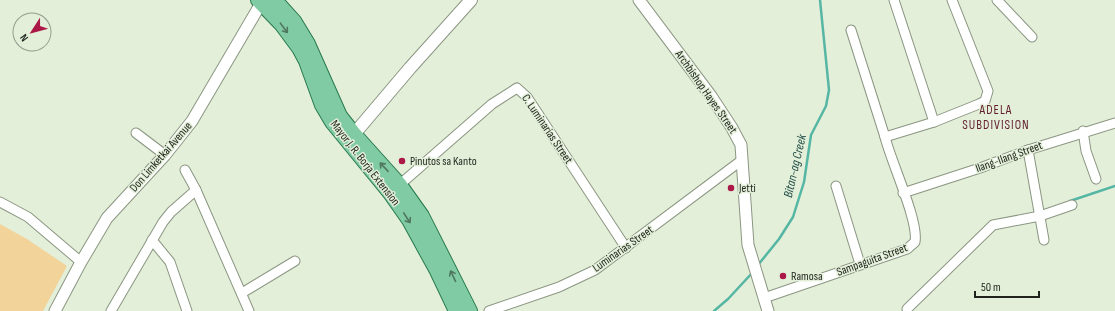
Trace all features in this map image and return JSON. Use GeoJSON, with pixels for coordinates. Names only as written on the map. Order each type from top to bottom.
{"type":"FeatureCollection","features":[{"type":"Feature","properties":{"kind":"main road","name":"Mayor J. R. Borja Extension"},"geometry":{"type":"LineString","coordinates":[[275,0],[294,22],[316,57],[335,106],[351,138]]}},
{"type":"Feature","properties":{"kind":"main road"},"geometry":{"type":"LineString","coordinates":[[351,138],[410,68],[471,0]]}},
{"type":"Feature","properties":{"kind":"main road","name":"Mayor J. R. Borja Extension"},"geometry":{"type":"LineString","coordinates":[[260,1],[282,25],[299,48],[306,61],[322,105],[332,122],[351,138],[395,189],[422,216],[470,311]]}},
{"type":"Feature","properties":{"kind":"main road","name":"Mayor J. R. Borja Extension"},"geometry":{"type":"LineString","coordinates":[[395,189],[409,220],[437,271],[456,311]]}},
{"type":"Feature","properties":{"kind":"street","name":"Archbishop Hayes Street"},"geometry":{"type":"LineString","coordinates":[[639,0],[732,128],[741,145],[747,234],[753,263],[768,311]]}},
{"type":"Feature","properties":{"kind":"street"},"geometry":{"type":"LineString","coordinates":[[894,0],[934,122]]}},
{"type":"Feature","properties":{"kind":"street"},"geometry":{"type":"LineString","coordinates":[[884,137],[934,122],[985,101],[988,91],[952,0]]}},
{"type":"Feature","properties":{"kind":"street"},"geometry":{"type":"LineString","coordinates":[[997,0],[1032,37]]}},
{"type":"Feature","properties":{"kind":"street","name":"Don Limketkai Avenue"},"geometry":{"type":"LineString","coordinates":[[55,311],[81,262],[107,218],[165,155],[204,103],[260,1]]}},
{"type":"Feature","properties":{"kind":"street","name":"Sampaguita Street"},"geometry":{"type":"LineString","coordinates":[[764,298],[907,249],[915,242],[916,228],[890,156],[851,30]]}},
{"type":"Feature","properties":{"kind":"street","name":"C. Luminarias Street"},"geometry":{"type":"LineString","coordinates":[[395,189],[492,104],[517,88],[527,97],[626,248]]}},
{"type":"Feature","properties":{"kind":"street","name":"Ilang-Ilang Street"},"geometry":{"type":"LineString","coordinates":[[903,193],[980,168],[1028,150],[1115,123]]}},
{"type":"Feature","properties":{"kind":"street"},"geometry":{"type":"LineString","coordinates":[[1083,132],[1086,150],[1096,179]]}},
{"type":"Feature","properties":{"kind":"street"},"geometry":{"type":"LineString","coordinates":[[136,133],[165,155]]}},
{"type":"Feature","properties":{"kind":"street"},"geometry":{"type":"LineString","coordinates":[[1028,150],[1044,240]]}},
{"type":"Feature","properties":{"kind":"street","name":"Luminarias Street"},"geometry":{"type":"LineString","coordinates":[[489,311],[576,280],[604,265],[742,160]]}},
{"type":"Feature","properties":{"kind":"street"},"geometry":{"type":"LineString","coordinates":[[185,170],[196,190],[249,311]]}},
{"type":"Feature","properties":{"kind":"street"},"geometry":{"type":"LineString","coordinates":[[836,186],[860,264]]}},
{"type":"Feature","properties":{"kind":"street"},"geometry":{"type":"LineString","coordinates":[[116,308],[152,240],[171,212],[196,190]]}},
{"type":"Feature","properties":{"kind":"street"},"geometry":{"type":"LineString","coordinates":[[0,202],[28,217],[81,262]]}},
{"type":"Feature","properties":{"kind":"street"},"geometry":{"type":"LineString","coordinates":[[907,310],[993,225],[1040,215],[1072,205]]}},
{"type":"Feature","properties":{"kind":"street"},"geometry":{"type":"LineString","coordinates":[[152,240],[170,262],[187,311]]}},
{"type":"Feature","properties":{"kind":"street"},"geometry":{"type":"LineString","coordinates":[[242,293],[295,261]]}},
{"type":"Feature","properties":{"kind":"shaded area"},"geometry":{"type":"Polygon","coordinates":[[[0,224],[27,239],[67,266],[43,311],[0,311],[0,224]]]}},
{"type":"Feature","properties":{"kind":"waterway","name":"Bitan-ag Creek"},"geometry":{"type":"LineString","coordinates":[[758,265],[779,239],[793,217],[804,182],[811,135],[826,106],[829,90],[820,0]]}},
{"type":"Feature","properties":{"kind":"waterway"},"geometry":{"type":"LineString","coordinates":[[1070,201],[1115,186]]}},
{"type":"Feature","properties":{"kind":"waterway","name":"Bitan-ag Creek"},"geometry":{"type":"LineString","coordinates":[[714,311],[728,299],[753,272]]}},
{"type":"Feature","properties":{"kind":"place","name":"Pinutos sa Kanto"},"geometry":{"type":"Point","coordinates":[402,161]}},
{"type":"Feature","properties":{"kind":"place","name":"Jetti"},"geometry":{"type":"Point","coordinates":[731,188]}},
{"type":"Feature","properties":{"kind":"place","name":"Ramosa"},"geometry":{"type":"Point","coordinates":[783,276]}},
{"type":"Feature","properties":{"kind":"district","name":"ADELA SUBDIVISION"},"geometry":{"type":"Point","coordinates":[996,118]}}]}
